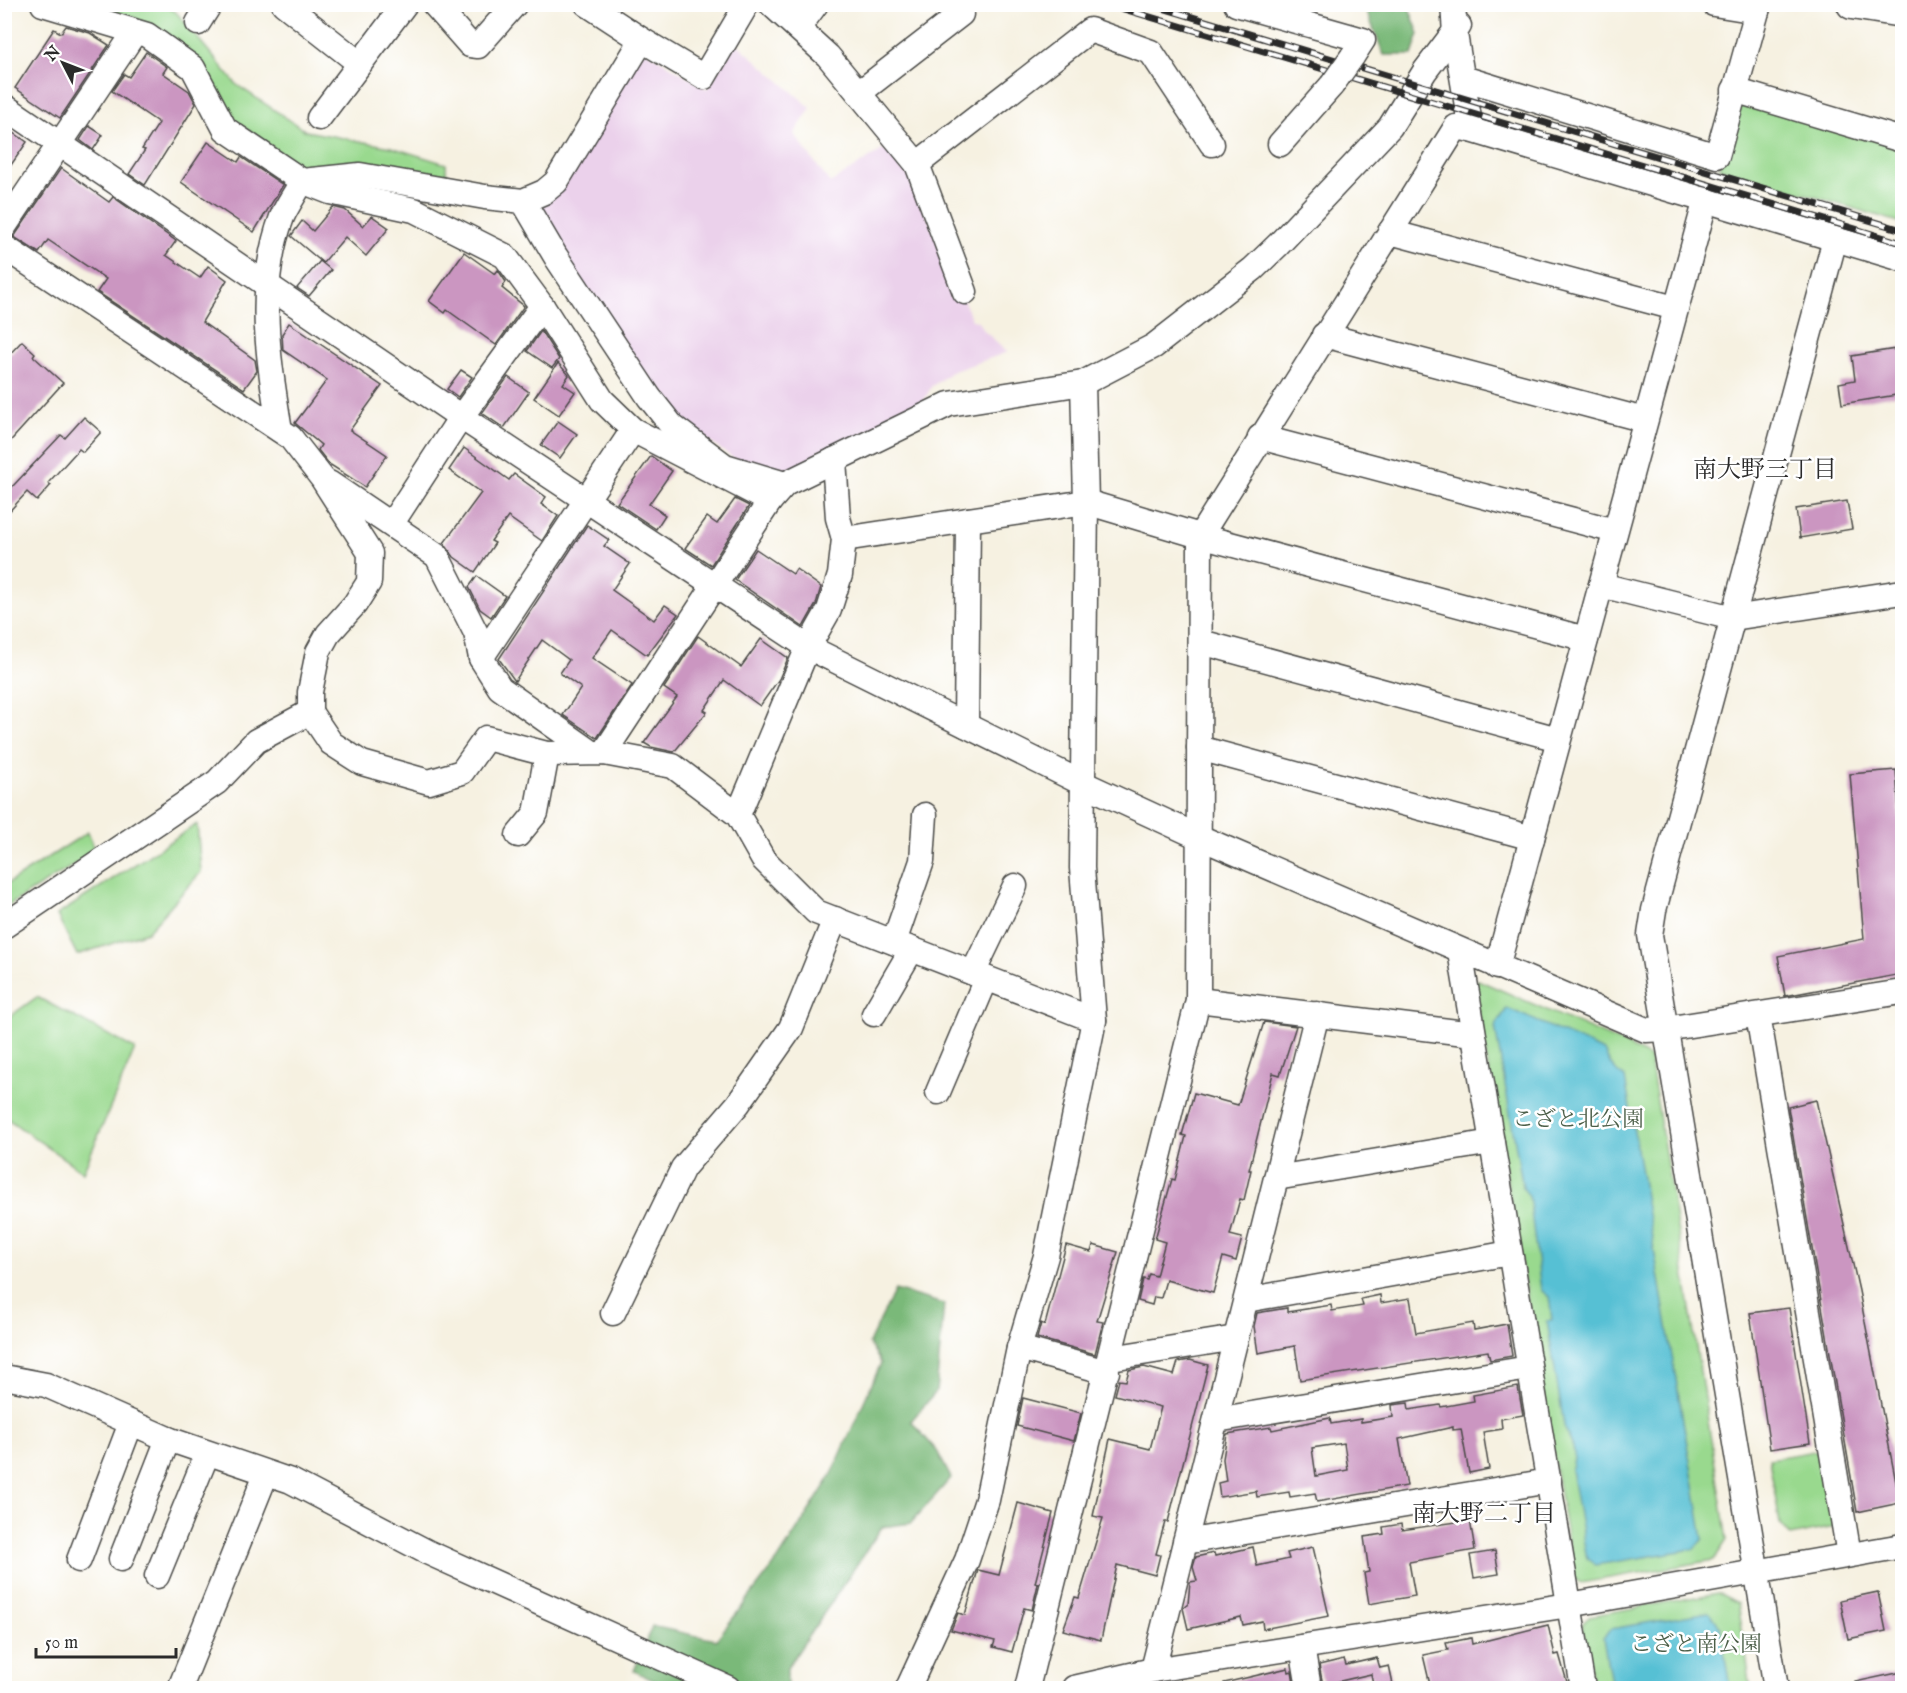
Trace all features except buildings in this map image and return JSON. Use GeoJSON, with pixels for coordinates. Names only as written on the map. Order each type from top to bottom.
{"type":"FeatureCollection","features":[{"type":"Feature","properties":{"kind":"main road"},"geometry":{"type":"LineString","coordinates":[[1852,4],[1902,12]]}},
{"type":"Feature","properties":{"kind":"street"},"geometry":{"type":"LineString","coordinates":[[43,4],[147,35],[193,68],[225,129],[302,181],[330,192],[414,210],[505,255],[542,306],[602,400],[633,430],[778,493]]}},
{"type":"Feature","properties":{"kind":"street"},"geometry":{"type":"LineString","coordinates":[[284,4],[358,63]]}},
{"type":"Feature","properties":{"kind":"street"},"geometry":{"type":"LineString","coordinates":[[319,118],[358,63],[405,4]]}},
{"type":"Feature","properties":{"kind":"street"},"geometry":{"type":"LineString","coordinates":[[434,4],[470,45],[478,46],[515,4]]}},
{"type":"Feature","properties":{"kind":"street"},"geometry":{"type":"LineString","coordinates":[[587,4],[704,77],[747,4]]}},
{"type":"Feature","properties":{"kind":"street"},"geometry":{"type":"LineString","coordinates":[[771,4],[799,27],[828,56],[917,164],[965,292]]}},
{"type":"Feature","properties":{"kind":"street"},"geometry":{"type":"LineString","coordinates":[[799,27],[816,4]]}},
{"type":"Feature","properties":{"kind":"street"},"geometry":{"type":"LineString","coordinates":[[1236,4],[1363,40],[1332,85],[1280,144]]}},
{"type":"Feature","properties":{"kind":"street"},"geometry":{"type":"LineString","coordinates":[[1453,4],[1455,34],[1471,130]]}},
{"type":"Feature","properties":{"kind":"street"},"geometry":{"type":"LineString","coordinates":[[598,752],[778,493],[834,460],[949,404],[1083,383],[1154,346],[1253,269],[1390,127],[1425,71],[1455,34],[1469,4]]}},
{"type":"Feature","properties":{"kind":"street"},"geometry":{"type":"LineString","coordinates":[[1463,78],[1717,156],[1758,8],[1714,4]]}},
{"type":"Feature","properties":{"kind":"street"},"geometry":{"type":"LineString","coordinates":[[859,93],[961,14]]}},
{"type":"Feature","properties":{"kind":"street"},"geometry":{"type":"LineString","coordinates":[[917,164],[1090,30],[1151,52],[1212,144]]}},
{"type":"Feature","properties":{"kind":"street"},"geometry":{"type":"LineString","coordinates":[[4,227],[135,32]]}},
{"type":"Feature","properties":{"kind":"street"},"geometry":{"type":"LineString","coordinates":[[302,181],[360,175],[485,197],[523,201],[543,192],[556,182],[642,40]]}},
{"type":"Feature","properties":{"kind":"street"},"geometry":{"type":"LineString","coordinates":[[1734,90],[1902,140]]}},
{"type":"Feature","properties":{"kind":"street"},"geometry":{"type":"LineString","coordinates":[[4,106],[461,417],[808,647],[1083,783],[1199,837],[1646,1030],[1665,1029],[1902,992]]}},
{"type":"Feature","properties":{"kind":"street"},"geometry":{"type":"LineString","coordinates":[[1027,1689],[1198,999],[1200,536],[1260,437],[1456,127],[1706,199],[1902,259]]}},
{"type":"Feature","properties":{"kind":"street"},"geometry":{"type":"LineString","coordinates":[[280,430],[268,359],[267,284],[282,217],[302,181]]}},
{"type":"Feature","properties":{"kind":"street"},"geometry":{"type":"LineString","coordinates":[[1497,967],[1706,199]]}},
{"type":"Feature","properties":{"kind":"street"},"geometry":{"type":"LineString","coordinates":[[523,201],[556,257],[649,397],[672,426],[725,466],[778,493]]}},
{"type":"Feature","properties":{"kind":"street"},"geometry":{"type":"LineString","coordinates":[[1390,232],[1675,308]]}},
{"type":"Feature","properties":{"kind":"street"},"geometry":{"type":"LineString","coordinates":[[1776,1689],[1650,935],[1654,910],[1835,239]]}},
{"type":"Feature","properties":{"kind":"street"},"geometry":{"type":"LineString","coordinates":[[4,246],[290,437],[322,478],[369,553],[369,582],[355,604],[328,634],[318,652],[310,692],[310,712],[331,743],[362,763],[429,782],[462,772],[486,738],[547,754],[598,752],[673,766],[738,815],[763,859],[816,912],[1094,1020]]}},
{"type":"Feature","properties":{"kind":"street"},"geometry":{"type":"LineString","coordinates":[[392,523],[461,417],[542,306]]}},
{"type":"Feature","properties":{"kind":"street"},"geometry":{"type":"LineString","coordinates":[[1324,335],[1644,420]]}},
{"type":"Feature","properties":{"kind":"street"},"geometry":{"type":"LineString","coordinates":[[908,1689],[967,1560],[984,1510],[1019,1348],[1046,1256],[1094,1020],[1082,868],[1086,502],[1083,383]]}},
{"type":"Feature","properties":{"kind":"street"},"geometry":{"type":"LineString","coordinates":[[481,658],[633,430]]}},
{"type":"Feature","properties":{"kind":"street"},"geometry":{"type":"LineString","coordinates":[[1260,437],[1615,531]]}},
{"type":"Feature","properties":{"kind":"street"},"geometry":{"type":"LineString","coordinates":[[738,815],[808,647],[829,610],[840,575],[844,539],[838,518],[834,460]]}},
{"type":"Feature","properties":{"kind":"street"},"geometry":{"type":"LineString","coordinates":[[322,478],[392,523],[437,556],[476,633],[481,658],[500,688],[598,752]]}},
{"type":"Feature","properties":{"kind":"street"},"geometry":{"type":"LineString","coordinates":[[844,539],[1086,502],[1200,536],[1586,639]]}},
{"type":"Feature","properties":{"kind":"street"},"geometry":{"type":"LineString","coordinates":[[966,725],[968,520]]}},
{"type":"Feature","properties":{"kind":"street"},"geometry":{"type":"LineString","coordinates":[[1601,585],[1733,618],[1902,592]]}},
{"type":"Feature","properties":{"kind":"street"},"geometry":{"type":"LineString","coordinates":[[1201,642],[1558,739]]}},
{"type":"Feature","properties":{"kind":"street"},"geometry":{"type":"LineString","coordinates":[[4,926],[217,782],[256,741],[310,712]]}},
{"type":"Feature","properties":{"kind":"street"},"geometry":{"type":"LineString","coordinates":[[1199,748],[1532,838]]}},
{"type":"Feature","properties":{"kind":"street"},"geometry":{"type":"LineString","coordinates":[[518,835],[536,813],[547,754]]}},
{"type":"Feature","properties":{"kind":"street"},"geometry":{"type":"LineString","coordinates":[[874,1014],[903,946],[922,861],[925,815]]}},
{"type":"Feature","properties":{"kind":"street"},"geometry":{"type":"LineString","coordinates":[[938,1092],[1015,886]]}},
{"type":"Feature","properties":{"kind":"street"},"geometry":{"type":"LineString","coordinates":[[613,1313],[683,1168],[738,1104],[791,1029],[835,919]]}},
{"type":"Feature","properties":{"kind":"street"},"geometry":{"type":"LineString","coordinates":[[1460,951],[1583,1689]]}},
{"type":"Feature","properties":{"kind":"street"},"geometry":{"type":"LineString","coordinates":[[1198,999],[1473,1034]]}},
{"type":"Feature","properties":{"kind":"street"},"geometry":{"type":"LineString","coordinates":[[1153,1670],[1317,1014]]}},
{"type":"Feature","properties":{"kind":"street"},"geometry":{"type":"LineString","coordinates":[[1758,1015],[1849,1555]]}},
{"type":"Feature","properties":{"kind":"street"},"geometry":{"type":"LineString","coordinates":[[1276,1178],[1492,1142]]}},
{"type":"Feature","properties":{"kind":"street"},"geometry":{"type":"LineString","coordinates":[[1246,1300],[1510,1253]]}},
{"type":"Feature","properties":{"kind":"street"},"geometry":{"type":"LineString","coordinates":[[1019,1348],[1109,1365],[1236,1338]]}},
{"type":"Feature","properties":{"kind":"street"},"geometry":{"type":"LineString","coordinates":[[1216,1420],[1529,1368]]}},
{"type":"Feature","properties":{"kind":"street"},"geometry":{"type":"LineString","coordinates":[[4,1377],[46,1385],[168,1439],[291,1482],[427,1552],[728,1689]]}},
{"type":"Feature","properties":{"kind":"street"},"geometry":{"type":"LineString","coordinates":[[79,1560],[131,1423]]}},
{"type":"Feature","properties":{"kind":"street"},"geometry":{"type":"LineString","coordinates":[[121,1559],[168,1439]]}},
{"type":"Feature","properties":{"kind":"street"},"geometry":{"type":"LineString","coordinates":[[157,1576],[207,1454]]}},
{"type":"Feature","properties":{"kind":"street"},"geometry":{"type":"LineString","coordinates":[[180,1689],[266,1474]]}},
{"type":"Feature","properties":{"kind":"street"},"geometry":{"type":"LineString","coordinates":[[1185,1542],[1549,1481]]}},
{"type":"Feature","properties":{"kind":"street"},"geometry":{"type":"LineString","coordinates":[[1074,1689],[1153,1670],[1569,1605],[1756,1570],[1902,1546]]}},
{"type":"Feature","properties":{"kind":"street"},"geometry":{"type":"LineString","coordinates":[[1302,1647],[1309,1689]]}},
{"type":"Feature","properties":{"kind":"shaded area"},"geometry":{"type":"Polygon","coordinates":[[[735,42],[811,108],[794,134],[830,183],[895,142],[972,320],[978,321],[982,329],[1008,352],[951,372],[931,387],[921,406],[783,476],[745,466],[673,417],[529,205],[643,49],[707,89],[735,42]]]}},
{"type":"Feature","properties":{"kind":"green space"},"geometry":{"type":"Polygon","coordinates":[[[78,5],[165,5],[176,12],[237,85],[306,131],[391,147],[446,164],[447,183],[302,169],[232,119],[196,61],[135,18],[78,5]]]}},
{"type":"Feature","properties":{"kind":"green space"},"geometry":{"type":"Polygon","coordinates":[[[1364,5],[1408,5],[1419,34],[1412,55],[1384,55],[1364,5]]]}},
{"type":"Feature","properties":{"kind":"green space"},"geometry":{"type":"Polygon","coordinates":[[[1737,94],[1902,143],[1902,223],[1719,168],[1737,94]]]}},
{"type":"Feature","properties":{"kind":"green space"},"geometry":{"type":"Polygon","coordinates":[[[197,824],[201,872],[147,932],[77,955],[57,915],[197,824]]]}},
{"type":"Feature","properties":{"kind":"green space"},"geometry":{"type":"Polygon","coordinates":[[[88,832],[95,852],[6,907],[7,884],[88,832]]]}},
{"type":"Feature","properties":{"kind":"green space","name":"こざと北公園"},"geometry":{"type":"Polygon","coordinates":[[[1478,980],[1629,1046],[1650,1058],[1727,1540],[1714,1560],[1581,1583],[1574,1578],[1474,984],[1478,980]]]}},
{"type":"Feature","properties":{"kind":"green space"},"geometry":{"type":"Polygon","coordinates":[[[37,997],[135,1049],[83,1172],[5,1117],[5,1020],[37,997]]]}},
{"type":"Feature","properties":{"kind":"green space"},"geometry":{"type":"Polygon","coordinates":[[[895,1290],[944,1304],[936,1392],[911,1421],[937,1451],[951,1478],[911,1523],[882,1527],[787,1668],[787,1688],[669,1688],[634,1671],[652,1626],[716,1640],[778,1560],[831,1476],[881,1363],[869,1343],[895,1290]]]}},
{"type":"Feature","properties":{"kind":"green space"},"geometry":{"type":"Polygon","coordinates":[[[1825,1449],[1839,1526],[1790,1536],[1780,1524],[1769,1459],[1825,1449]]]}},
{"type":"Feature","properties":{"kind":"green space","name":"こざと南公園"},"geometry":{"type":"Polygon","coordinates":[[[1718,1593],[1738,1603],[1751,1688],[1594,1688],[1582,1624],[1589,1616],[1718,1593]]]}},
{"type":"Feature","properties":{"kind":"water","name":"こざと北公園"},"geometry":{"type":"Polygon","coordinates":[[[1507,1008],[1604,1051],[1612,1066],[1625,1078],[1703,1539],[1693,1549],[1596,1565],[1587,1559],[1571,1470],[1574,1450],[1565,1431],[1547,1321],[1552,1320],[1549,1297],[1541,1290],[1529,1196],[1523,1188],[1495,1027],[1507,1008]]]}},
{"type":"Feature","properties":{"kind":"water"},"geometry":{"type":"Polygon","coordinates":[[[1709,1612],[1720,1626],[1730,1688],[1612,1688],[1603,1638],[1611,1629],[1709,1612]]]}},
{"type":"Feature","properties":{"kind":"railway"},"geometry":{"type":"LineString","coordinates":[[1107,4],[1902,243]]}},
{"type":"Feature","properties":{"kind":"railway"},"geometry":{"type":"LineString","coordinates":[[1149,4],[1902,230]]}},
{"type":"Feature","properties":{"kind":"district","name":"南大野三丁目"},"geometry":{"type":"Point","coordinates":[1765,469]}},
{"type":"Feature","properties":{"kind":"district","name":"南大野二丁目"},"geometry":{"type":"Point","coordinates":[1484,1513]}}]}
